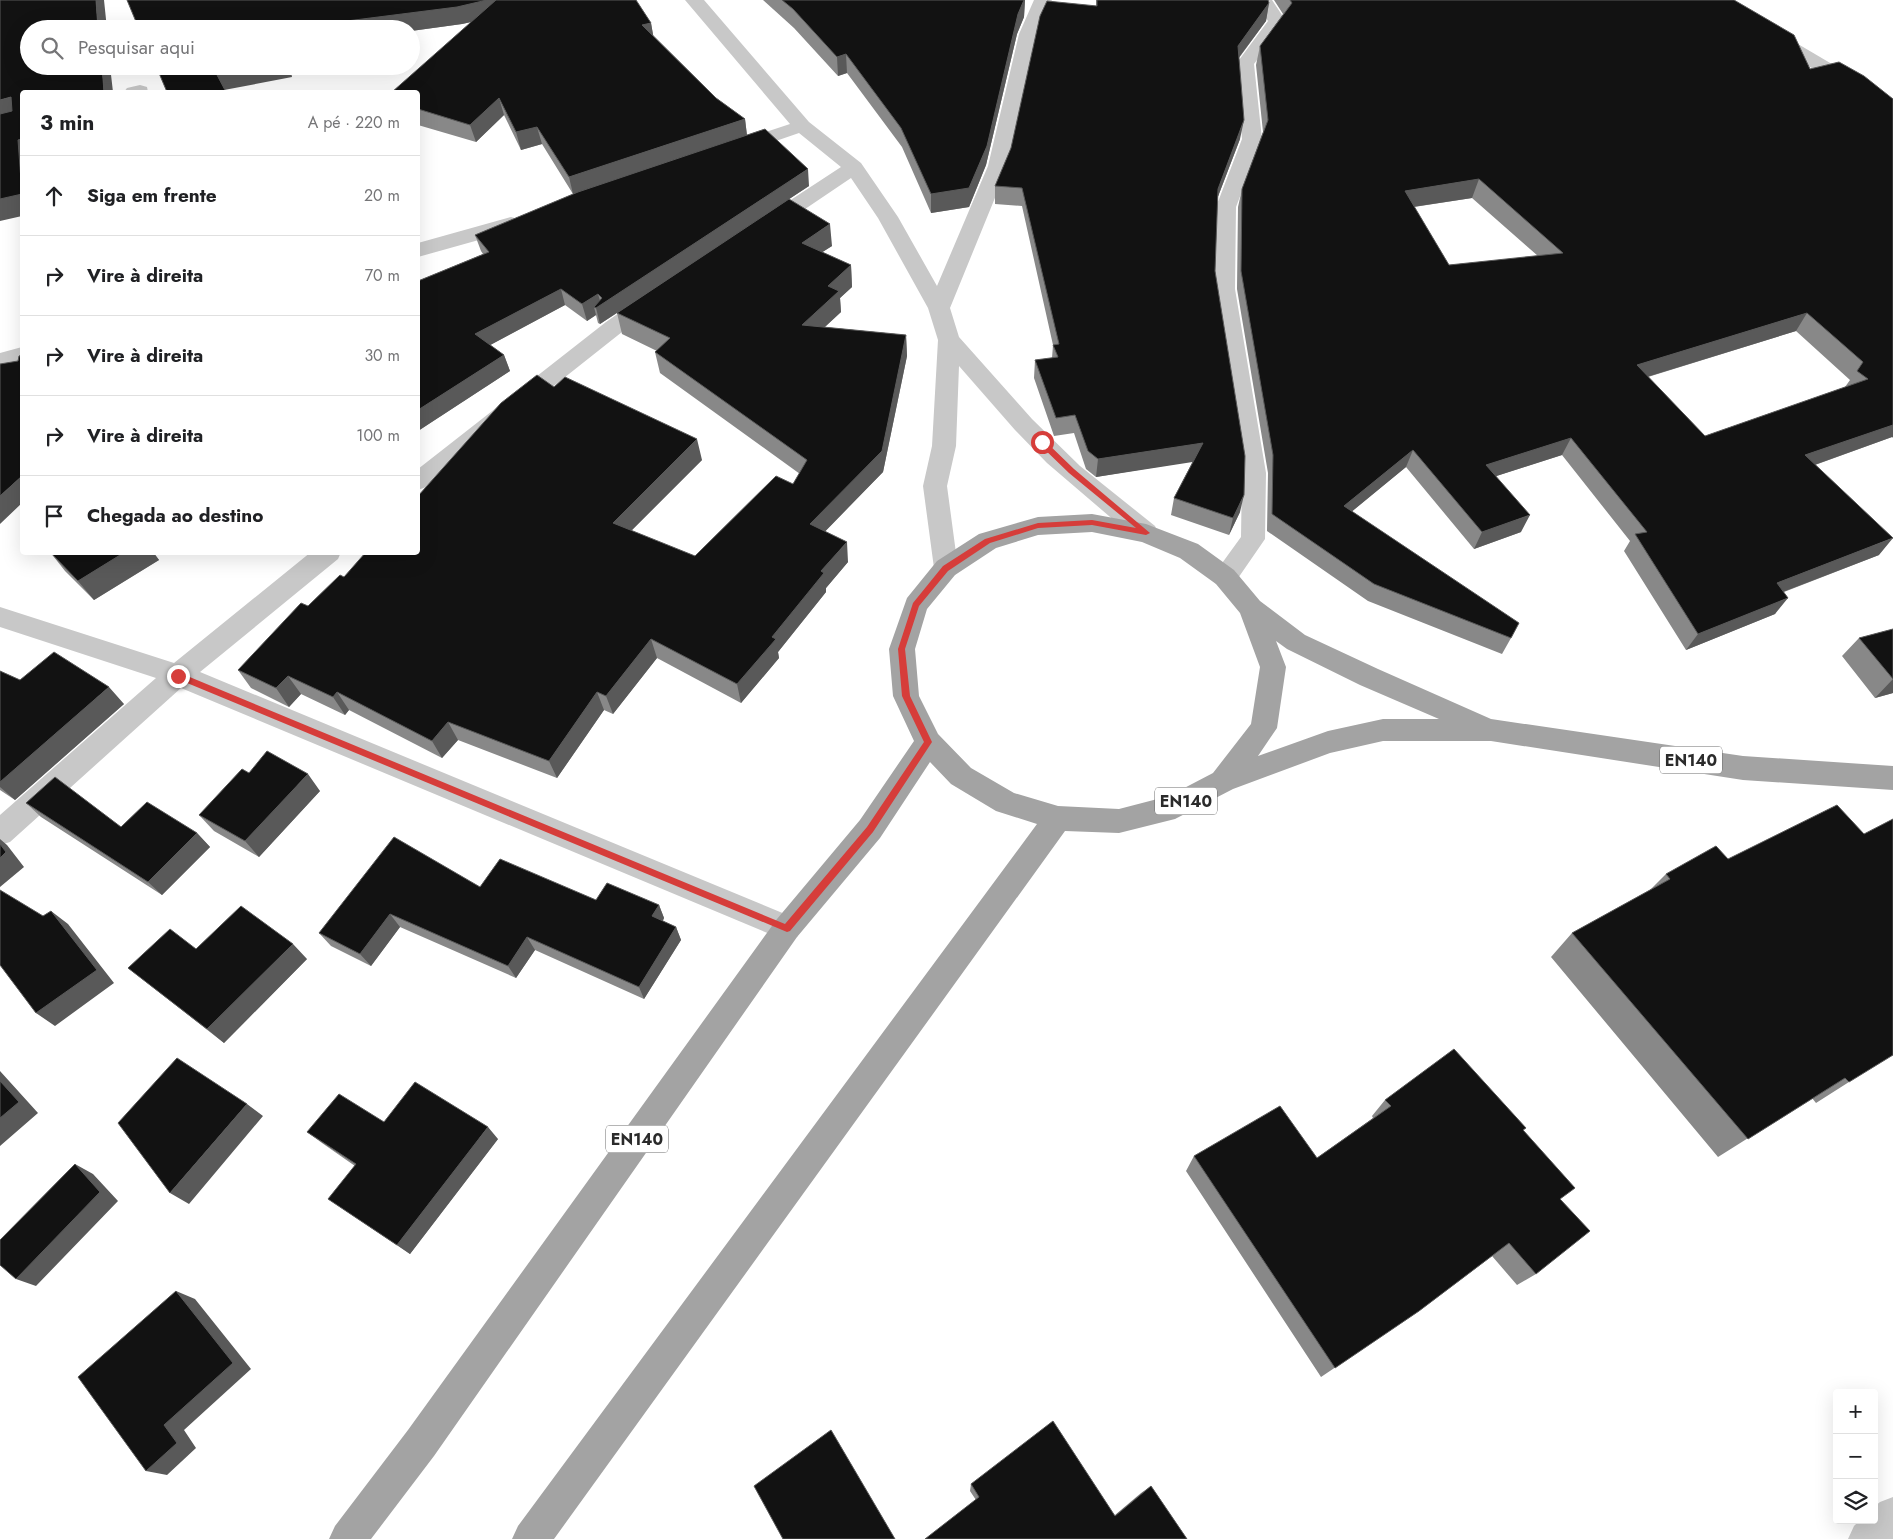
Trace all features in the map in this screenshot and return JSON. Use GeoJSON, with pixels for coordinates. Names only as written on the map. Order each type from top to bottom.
{"type":"FeatureCollection","features":[{"type":"Feature","properties":{"kind":"main road","name":"EN140"},"geometry":{"type":"LineString","coordinates":[[1491,730],[1369,677],[1296,642],[1251,608],[1225,577],[1189,551],[1146,533],[1092,523],[1038,526],[988,541],[946,568],[916,605],[902,649],[906,696],[928,742],[962,776],[1006,803],[1058,818],[1119,820],[1176,807],[1223,781],[1328,742],[1383,730],[1491,730],[1743,768],[1893,778]]}},
{"type":"Feature","properties":{"kind":"main road","name":"EN140"},"geometry":{"type":"LineString","coordinates":[[1223,781],[1264,728],[1273,667],[1251,608]]}},
{"type":"Feature","properties":{"kind":"main road","name":"EN140"},"geometry":{"type":"LineString","coordinates":[[348,1539],[421,1443],[787,928],[870,829],[928,742]]}},
{"type":"Feature","properties":{"kind":"main road"},"geometry":{"type":"LineString","coordinates":[[531,1539],[1058,818]]}},
{"type":"Feature","properties":{"kind":"street"},"geometry":{"type":"LineString","coordinates":[[694,0],[802,126],[854,167],[888,217],[939,308],[950,340],[1003,403],[1072,471],[1146,533]]}},
{"type":"Feature","properties":{"kind":"street"},"geometry":{"type":"LineString","coordinates":[[939,308],[998,166],[1028,34],[1043,0]]}},
{"type":"Feature","properties":{"kind":"street"},"geometry":{"type":"LineString","coordinates":[[1225,577],[1253,539],[1254,473],[1224,280],[1226,207],[1252,139],[1245,64],[1277,21],[1263,0]]}},
{"type":"Feature","properties":{"kind":"street"},"geometry":{"type":"LineString","coordinates":[[1710,0],[1893,108]]}},
{"type":"Feature","properties":{"kind":"street"},"geometry":{"type":"LineString","coordinates":[[717,155],[802,126]]}},
{"type":"Feature","properties":{"kind":"street"},"geometry":{"type":"LineString","coordinates":[[746,239],[854,167]]}},
{"type":"Feature","properties":{"kind":"street"},"geometry":{"type":"LineString","coordinates":[[420,249],[528,218]]}},
{"type":"Feature","properties":{"kind":"street"},"geometry":{"type":"LineString","coordinates":[[420,478],[614,327],[664,294]]}},
{"type":"Feature","properties":{"kind":"street"},"geometry":{"type":"LineString","coordinates":[[946,568],[936,486],[944,446],[950,340]]}},
{"type":"Feature","properties":{"kind":"street"},"geometry":{"type":"LineString","coordinates":[[0,361],[20,356]]}},
{"type":"Feature","properties":{"kind":"street"},"geometry":{"type":"LineString","coordinates":[[0,832],[178,676],[325,555]]}},
{"type":"Feature","properties":{"kind":"street"},"geometry":{"type":"LineString","coordinates":[[0,617],[178,676],[787,928]]}},
{"type":"Feature","properties":{"kind":"street"},"geometry":{"type":"LineString","coordinates":[[1867,1539],[1893,1515]]}},
{"type":"Feature","properties":{"kind":"building"},"geometry":{"type":"Polygon","coordinates":[[[0,0],[96,0],[97,20],[20,20],[20,75],[103,75],[104,90],[20,90],[20,140],[18,140],[20,194],[0,199],[0,114],[12,111],[11,97],[0,100],[0,0]]]}},
{"type":"Feature","properties":{"kind":"building"},"geometry":{"type":"Polygon","coordinates":[[[127,0],[487,0],[457,7],[355,20],[135,20],[127,0]]]}},
{"type":"Feature","properties":{"kind":"building"},"geometry":{"type":"Polygon","coordinates":[[[496,0],[636,0],[651,23],[642,25],[716,98],[745,119],[569,177],[537,127],[516,132],[499,98],[470,125],[420,110],[420,90],[394,90],[411,75],[420,75],[420,67],[496,0]]]}},
{"type":"Feature","properties":{"kind":"building"},"geometry":{"type":"Polygon","coordinates":[[[782,0],[1024,0],[1018,14],[987,146],[969,188],[931,194],[901,128],[846,54],[837,57],[793,9],[782,0]]]}},
{"type":"Feature","properties":{"kind":"building"},"geometry":{"type":"Polygon","coordinates":[[[1097,0],[1268,0],[1269,3],[1238,46],[1244,120],[1218,189],[1215,271],[1245,456],[1244,495],[1233,518],[1174,498],[1203,443],[1098,459],[1088,451],[1075,415],[1056,418],[1035,360],[1058,357],[1053,345],[1059,344],[1022,188],[995,186],[1011,148],[1040,16],[1047,1],[1097,6],[1097,0]]]}},
{"type":"Feature","properties":{"kind":"building"},"geometry":{"type":"Polygon","coordinates":[[[1290,0],[1734,0],[1794,35],[1810,69],[1839,62],[1864,76],[1893,99],[1893,425],[1805,455],[1893,538],[1777,583],[1788,598],[1698,634],[1635,534],[1647,532],[1571,438],[1486,465],[1530,515],[1482,532],[1413,450],[1344,506],[1519,623],[1511,638],[1374,584],[1272,514],[1273,455],[1241,271],[1242,189],[1268,120],[1260,46],[1292,3],[1290,0]],[[1479,179],[1405,191],[1449,265],[1563,253],[1479,179]],[[1807,313],[1637,365],[1705,436],[1868,379],[1857,371],[1863,362],[1807,313]]]}},
{"type":"Feature","properties":{"kind":"building"},"geometry":{"type":"Polygon","coordinates":[[[160,75],[217,75],[225,90],[166,90],[160,75]]]}},
{"type":"Feature","properties":{"kind":"building"},"geometry":{"type":"Polygon","coordinates":[[[765,129],[808,169],[596,308],[594,307],[602,298],[598,294],[582,304],[561,289],[475,334],[504,355],[420,409],[420,280],[489,252],[475,235],[578,192],[765,129]]]}},
{"type":"Feature","properties":{"kind":"building"},"geometry":{"type":"Polygon","coordinates":[[[789,199],[830,224],[802,243],[851,265],[828,286],[839,291],[802,325],[906,335],[882,451],[810,524],[847,542],[821,571],[824,573],[772,637],[776,639],[737,684],[651,639],[606,696],[597,692],[549,761],[448,722],[432,741],[337,692],[333,697],[288,676],[276,688],[238,670],[301,603],[308,606],[340,575],[344,577],[363,555],[420,555],[420,494],[501,403],[537,375],[554,387],[565,377],[697,439],[613,523],[695,556],[776,476],[793,484],[807,460],[655,352],[670,338],[617,313],[789,199]]]}},
{"type":"Feature","properties":{"kind":"building"},"geometry":{"type":"Polygon","coordinates":[[[19,356],[20,478],[0,496],[0,364],[18,361],[19,356]]]}},
{"type":"Feature","properties":{"kind":"building"},"geometry":{"type":"Polygon","coordinates":[[[53,555],[120,555],[78,581],[53,555]]]}},
{"type":"Feature","properties":{"kind":"building"},"geometry":{"type":"Polygon","coordinates":[[[1893,629],[1893,679],[1859,638],[1893,629]]]}},
{"type":"Feature","properties":{"kind":"building"},"geometry":{"type":"Polygon","coordinates":[[[54,652],[109,687],[0,782],[0,671],[20,680],[54,652]]]}},
{"type":"Feature","properties":{"kind":"building"},"geometry":{"type":"Polygon","coordinates":[[[267,751],[308,774],[245,841],[199,815],[242,769],[249,773],[267,751]]]}},
{"type":"Feature","properties":{"kind":"building"},"geometry":{"type":"Polygon","coordinates":[[[55,777],[121,827],[147,802],[197,833],[148,882],[26,803],[55,777]]]}},
{"type":"Feature","properties":{"kind":"building"},"geometry":{"type":"Polygon","coordinates":[[[1837,805],[1864,834],[1893,819],[1893,1055],[1849,1082],[1845,1078],[1748,1139],[1572,933],[1670,879],[1666,874],[1716,846],[1728,859],[1837,805]]]}},
{"type":"Feature","properties":{"kind":"building"},"geometry":{"type":"Polygon","coordinates":[[[394,837],[480,887],[500,859],[596,900],[607,883],[659,905],[652,916],[676,927],[639,987],[527,937],[508,966],[390,914],[360,954],[319,933],[394,837]]]}},
{"type":"Feature","properties":{"kind":"building"},"geometry":{"type":"Polygon","coordinates":[[[0,844],[6,852],[0,858],[0,844]]]}},
{"type":"Feature","properties":{"kind":"building"},"geometry":{"type":"Polygon","coordinates":[[[0,890],[43,916],[51,911],[97,970],[36,1013],[0,965],[0,890]]]}},
{"type":"Feature","properties":{"kind":"building"},"geometry":{"type":"Polygon","coordinates":[[[241,906],[293,944],[207,1029],[128,968],[170,929],[196,949],[241,906]]]}},
{"type":"Feature","properties":{"kind":"building"},"geometry":{"type":"Polygon","coordinates":[[[1454,1049],[1526,1128],[1523,1130],[1575,1188],[1560,1199],[1590,1231],[1536,1274],[1509,1243],[1419,1311],[1335,1368],[1194,1156],[1280,1106],[1317,1158],[1391,1106],[1385,1100],[1454,1049]]]}},
{"type":"Feature","properties":{"kind":"building"},"geometry":{"type":"Polygon","coordinates":[[[177,1058],[247,1104],[170,1193],[118,1123],[177,1058]]]}},
{"type":"Feature","properties":{"kind":"building"},"geometry":{"type":"Polygon","coordinates":[[[0,1081],[19,1102],[0,1118],[0,1081]]]}},
{"type":"Feature","properties":{"kind":"building"},"geometry":{"type":"Polygon","coordinates":[[[415,1082],[488,1127],[397,1245],[328,1199],[356,1164],[307,1132],[339,1094],[384,1122],[415,1082]]]}},
{"type":"Feature","properties":{"kind":"building"},"geometry":{"type":"Polygon","coordinates":[[[75,1164],[100,1192],[16,1279],[0,1265],[0,1240],[75,1164]]]}},
{"type":"Feature","properties":{"kind":"building"},"geometry":{"type":"Polygon","coordinates":[[[176,1291],[233,1363],[164,1425],[177,1443],[146,1471],[78,1377],[176,1291]]]}},
{"type":"Feature","properties":{"kind":"building"},"geometry":{"type":"Polygon","coordinates":[[[1053,1421],[1115,1516],[1151,1486],[1187,1539],[925,1539],[979,1497],[971,1484],[1053,1421]]]}},
{"type":"Feature","properties":{"kind":"building"},"geometry":{"type":"Polygon","coordinates":[[[831,1430],[895,1539],[783,1539],[754,1486],[831,1430]]]}},
{"type":"Feature","properties":{"kind":"route"},"geometry":{"type":"LineString","coordinates":[[178,676],[787,928],[870,829],[928,742],[906,696],[902,649],[916,605],[946,568],[988,541],[1038,526],[1092,523],[1146,533],[1072,471],[1042,442]]}}]}
